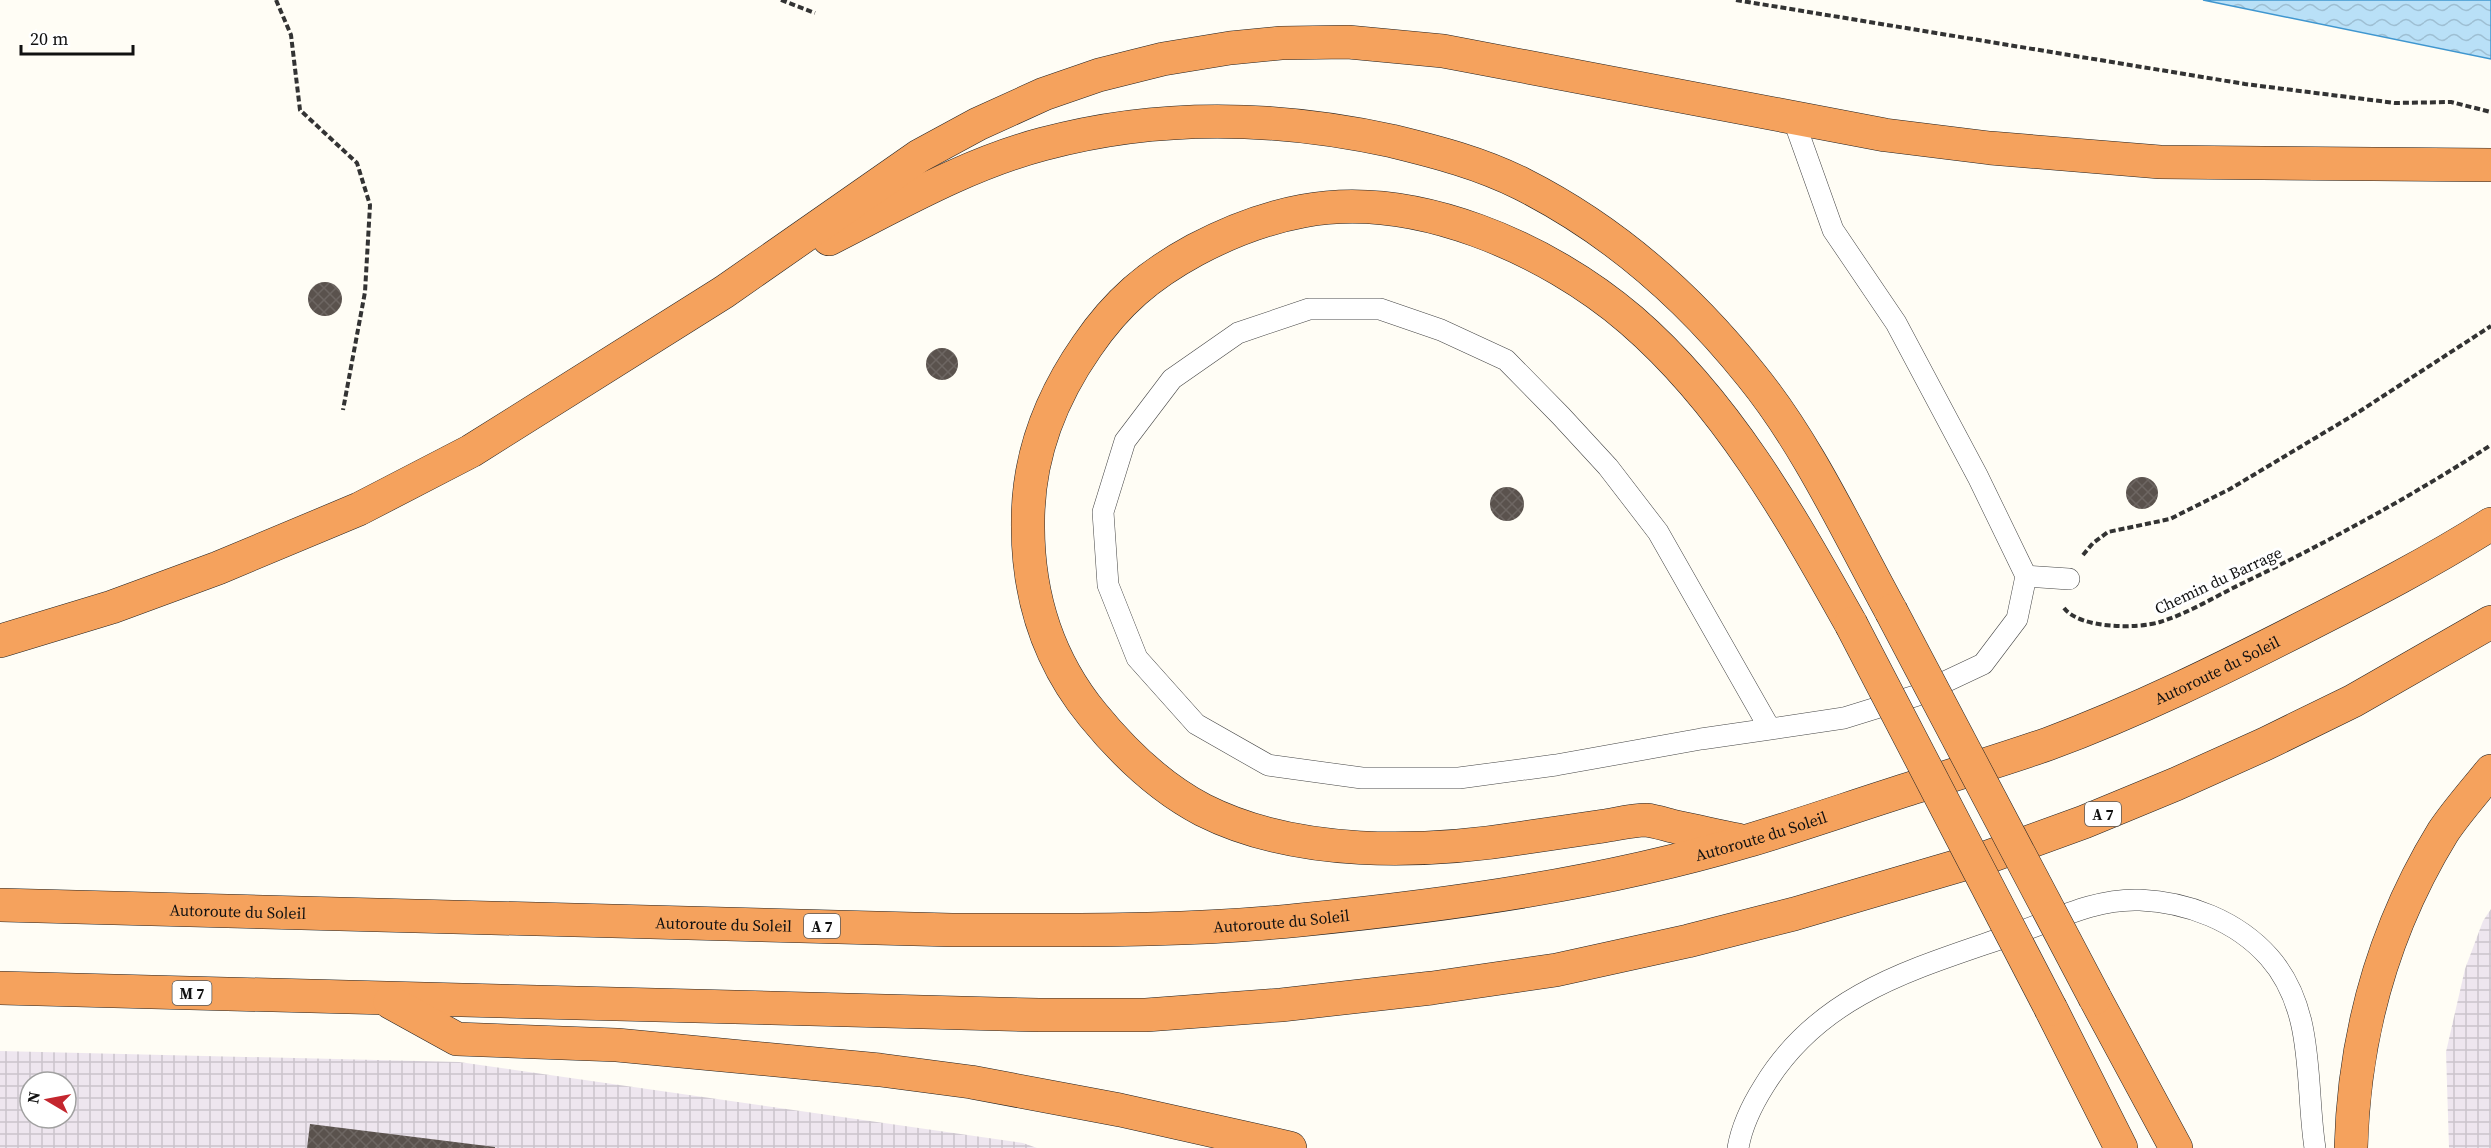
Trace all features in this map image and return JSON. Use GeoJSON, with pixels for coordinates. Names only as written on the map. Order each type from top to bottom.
{"type":"FeatureCollection","features":[{"type":"Feature","properties":{"kind":"highway"},"geometry":{"type":"LineString","coordinates":[[0,641],[112,607],[218,568],[359,509],[471,451],[724,292],[919,156],[978,124],[1044,94],[1099,75],[1163,59],[1281,43],[1348,42],[1443,51],[1885,135],[1990,148],[2148,162],[2491,165]]}},
{"type":"Feature","properties":{"kind":"highway"},"geometry":{"type":"LineString","coordinates":[[724,292],[932,187],[989,161],[1042,144],[1139,124],[1261,122],[1310,126],[1356,134],[1439,152],[1476,164],[1560,205],[1634,255],[1666,282],[1709,325],[1752,376],[1787,424],[1890,611],[2176,1148]]}},
{"type":"Feature","properties":{"kind":"highway"},"geometry":{"type":"LineString","coordinates":[[1746,842],[1644,820],[1498,842],[1422,848],[1362,847],[1299,840],[1267,834],[1231,822],[1200,808],[1139,766],[1084,704],[1064,674],[1047,642],[1030,573],[1028,500],[1041,432],[1072,367],[1113,310],[1139,286],[1170,264],[1234,229],[1301,211],[1332,208],[1399,211],[1443,220],[1493,237],[1543,259],[1611,305],[1659,346],[1682,370],[1770,486],[1851,624],[2121,1148]]}},
{"type":"Feature","properties":{"kind":"highway","name":"Autoroute du Soleil"},"geometry":{"type":"LineString","coordinates":[[0,905],[952,930],[1176,928],[1297,920],[1412,907],[1545,887],[1639,868],[1746,842],[2048,743],[2158,699],[2250,655],[2385,586],[2491,524]]}},
{"type":"Feature","properties":{"kind":"highway","name":"A 7"},"geometry":{"type":"LineString","coordinates":[[384,998],[1039,1015],[1146,1015],[1281,1005],[1556,970],[1688,941],[1794,914],[1985,858],[2085,822],[2265,744],[2353,701],[2491,622]]}},
{"type":"Feature","properties":{"kind":"highway"},"geometry":{"type":"LineString","coordinates":[[2351,1148],[2355,1086],[2362,1039],[2369,1003],[2387,949],[2414,885],[2444,831],[2491,771]]}},
{"type":"Feature","properties":{"kind":"highway","name":"M 7"},"geometry":{"type":"LineString","coordinates":[[0,988],[384,998]]}},
{"type":"Feature","properties":{"kind":"highway"},"geometry":{"type":"LineString","coordinates":[[384,998],[457,1039],[617,1045],[880,1070],[971,1082],[1109,1107],[1290,1148]]}},
{"type":"Feature","properties":{"kind":"lane"},"geometry":{"type":"LineString","coordinates":[[1770,729],[1658,532],[1608,467],[1506,360],[1441,330],[1380,309],[1309,309],[1238,333],[1172,379],[1125,441],[1103,512],[1108,585],[1137,658],[1196,724],[1268,765],[1362,778],[1459,778],[1556,765],[1844,718],[1915,696],[1983,664],[2017,619],[2026,576],[1978,477],[1896,322],[1833,230],[1793,118]]}},
{"type":"Feature","properties":{"kind":"lane"},"geometry":{"type":"LineString","coordinates":[[2026,576],[2069,579]]}},
{"type":"Feature","properties":{"kind":"lane"},"geometry":{"type":"LineString","coordinates":[[1738,1148],[1742,1129],[1752,1104],[1773,1071],[1819,1021],[1862,992],[1913,969],[2100,903],[2141,900],[2194,909],[2216,918],[2242,934],[2270,958],[2285,980],[2302,1023],[2307,1051],[2310,1118],[2315,1148]]}},
{"type":"Feature","properties":{"kind":"path"},"geometry":{"type":"LineString","coordinates":[[276,0],[291,35],[300,110],[357,163],[370,205],[365,292],[343,410]]}},
{"type":"Feature","properties":{"kind":"path"},"geometry":{"type":"LineString","coordinates":[[781,0],[814,13]]}},
{"type":"Feature","properties":{"kind":"path"},"geometry":{"type":"LineString","coordinates":[[1736,0],[2245,84],[2395,103],[2451,102],[2491,112]]}},
{"type":"Feature","properties":{"kind":"path","name":"Chemin du Barrage"},"geometry":{"type":"LineString","coordinates":[[2491,326],[2357,413],[2209,501],[2163,521],[2109,532],[2102,536],[2082,556],[2062,593],[2061,602],[2067,612],[2110,626],[2159,622],[2314,547],[2387,508],[2491,445]]}},
{"type":"Feature","properties":{"kind":"shaded area"},"geometry":{"type":"Polygon","coordinates":[[[2491,909],[2491,1148],[2449,1148],[2446,1052],[2465,969],[2483,921],[2491,909]]]}},
{"type":"Feature","properties":{"kind":"shaded area"},"geometry":{"type":"Polygon","coordinates":[[[0,1051],[459,1062],[1023,1143],[1037,1148],[0,1148],[0,1051]]]}},
{"type":"Feature","properties":{"kind":"water"},"geometry":{"type":"Polygon","coordinates":[[[2203,0],[2491,0],[2491,59],[2203,0]]]}},
{"type":"Feature","properties":{"kind":"building"},"geometry":{"type":"Polygon","coordinates":[[[325,282],[337,287],[342,299],[337,311],[325,316],[313,311],[308,299],[313,287],[325,282]]]}},
{"type":"Feature","properties":{"kind":"building"},"geometry":{"type":"Polygon","coordinates":[[[942,348],[954,352],[958,364],[954,376],[942,380],[930,376],[926,364],[930,352],[942,348]]]}},
{"type":"Feature","properties":{"kind":"building"},"geometry":{"type":"Polygon","coordinates":[[[2142,477],[2153,482],[2158,493],[2153,504],[2142,509],[2131,504],[2126,493],[2131,482],[2142,477]]]}},
{"type":"Feature","properties":{"kind":"building"},"geometry":{"type":"Polygon","coordinates":[[[1507,487],[1519,492],[1524,504],[1519,516],[1507,521],[1495,516],[1490,504],[1495,492],[1507,487]]]}},
{"type":"Feature","properties":{"kind":"building"},"geometry":{"type":"Polygon","coordinates":[[[310,1124],[495,1147],[495,1148],[307,1148],[310,1124]]]}}]}
